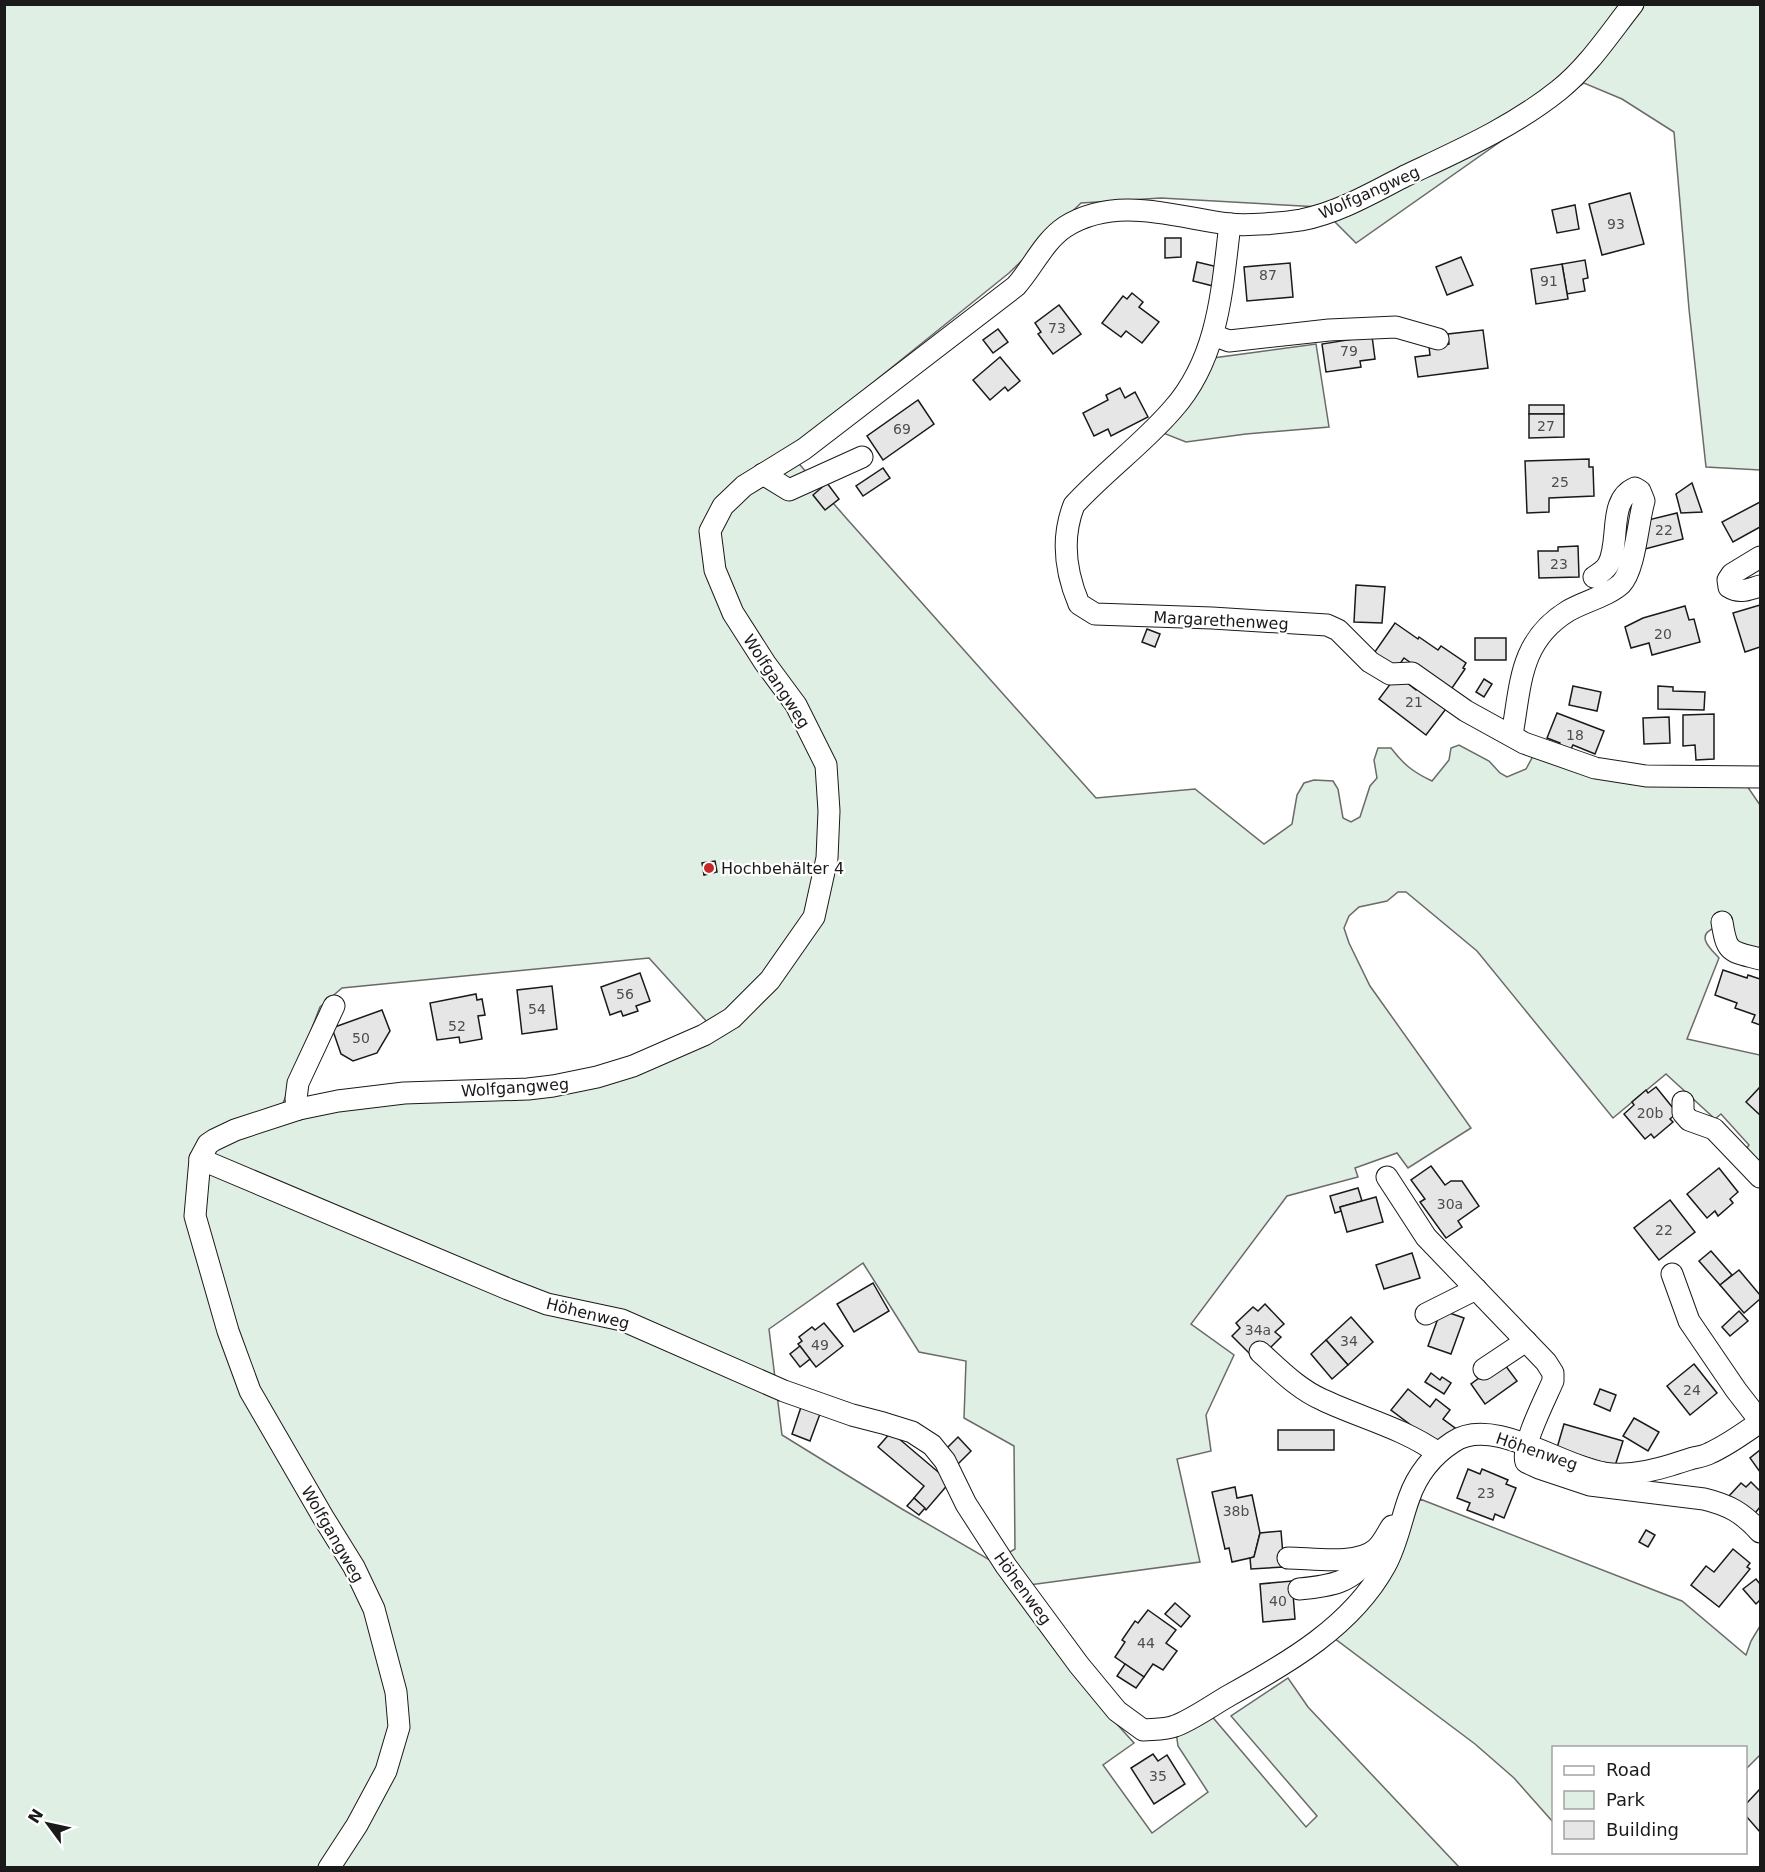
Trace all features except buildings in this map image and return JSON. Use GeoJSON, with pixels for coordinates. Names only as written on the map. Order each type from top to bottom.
{"type":"FeatureCollection","features":[{"type":"Feature","properties":{"kind":"street","name":"Wolfgangweg"},"geometry":{"type":"LineString","coordinates":[[329,1868],[357,1825],[386,1771],[399,1727],[396,1692],[369,1598],[354,1567],[250,1391],[228,1331],[195,1215],[200,1160],[208,1144],[235,1130],[299,1109],[338,1101],[404,1093],[528,1089],[597,1077],[633,1066],[704,1035],[732,1018],[770,980],[814,917],[827,858],[829,811],[826,765],[796,705],[765,663],[733,613],[715,570],[710,531],[723,506],[744,486],[804,449],[1016,286],[1047,243],[1065,227],[1107,211],[1168,212],[1230,224],[1300,220],[1347,205],[1501,130],[1561,89],[1587,62],[1633,4]]}},
{"type":"Feature","properties":{"kind":"street","name":"Margarethenweg"},"geometry":{"type":"LineString","coordinates":[[1230,224],[1220,304],[1213,335],[1188,390],[1174,409],[1074,505],[1065,543],[1066,560],[1079,604],[1095,614],[1212,618],[1327,626],[1338,630],[1370,662],[1390,674],[1412,673],[1466,711],[1524,743],[1594,768],[1646,776],[1761,777]]}},
{"type":"Feature","properties":{"kind":"street"},"geometry":{"type":"LineString","coordinates":[[1213,335],[1229,340],[1329,330],[1396,327],[1438,339]]}},
{"type":"Feature","properties":{"kind":"street"},"geometry":{"type":"LineString","coordinates":[[763,474],[789,490],[862,457]]}},
{"type":"Feature","properties":{"kind":"street"},"geometry":{"type":"LineString","coordinates":[[1512,735],[1525,660],[1534,642],[1546,628],[1567,611],[1621,584],[1628,573],[1644,501],[1640,491],[1635,488],[1627,491],[1620,502],[1613,553],[1607,567],[1594,578]]}},
{"type":"Feature","properties":{"kind":"street"},"geometry":{"type":"LineString","coordinates":[[1761,557],[1732,574],[1728,580],[1729,587],[1734,591],[1761,586]]}},
{"type":"Feature","properties":{"kind":"street"},"geometry":{"type":"LineString","coordinates":[[1722,922],[1725,944],[1735,952],[1761,959]]}},
{"type":"Feature","properties":{"kind":"street"},"geometry":{"type":"LineString","coordinates":[[299,1109],[296,1099],[298,1083],[334,1006]]}},
{"type":"Feature","properties":{"kind":"street"},"geometry":{"type":"LineString","coordinates":[[1683,1102],[1683,1113],[1689,1120],[1714,1129],[1761,1177]]}},
{"type":"Feature","properties":{"kind":"street","name":"Höhenweg"},"geometry":{"type":"LineString","coordinates":[[200,1160],[547,1304],[622,1320],[783,1391],[852,1416],[912,1432],[932,1445],[945,1461],[966,1504],[1006,1566],[1079,1665],[1117,1712],[1143,1730],[1174,1726],[1283,1666],[1325,1635],[1352,1610],[1386,1565],[1410,1495],[1425,1469],[1438,1453],[1456,1439],[1489,1434],[1578,1466],[1603,1473],[1620,1474],[1665,1468],[1710,1453],[1761,1422]]}},
{"type":"Feature","properties":{"kind":"street"},"geometry":{"type":"LineString","coordinates":[[1387,1177],[1426,1237],[1546,1362],[1553,1373],[1553,1382],[1524,1454],[1526,1462],[1590,1485],[1704,1499],[1730,1507],[1759,1527]]}},
{"type":"Feature","properties":{"kind":"street"},"geometry":{"type":"LineString","coordinates":[[1672,1275],[1689,1321],[1761,1422]]}},
{"type":"Feature","properties":{"kind":"street"},"geometry":{"type":"LineString","coordinates":[[1426,1314],[1476,1289]]}},
{"type":"Feature","properties":{"kind":"street"},"geometry":{"type":"LineString","coordinates":[[1484,1369],[1526,1341]]}},
{"type":"Feature","properties":{"kind":"street"},"geometry":{"type":"LineString","coordinates":[[1260,1352],[1292,1381],[1323,1401],[1399,1430],[1438,1453]]}},
{"type":"Feature","properties":{"kind":"street"},"geometry":{"type":"LineString","coordinates":[[1299,1589],[1328,1586],[1346,1580],[1358,1572],[1378,1548],[1410,1495]]}},
{"type":"Feature","properties":{"kind":"street"},"geometry":{"type":"LineString","coordinates":[[1288,1558],[1354,1559],[1366,1556],[1378,1548]]}},
{"type":"Feature","properties":{"kind":"green space"},"geometry":{"type":"Polygon","coordinates":[[[5,5],[1760,5],[1760,470],[1706,467],[1689,309],[1674,132],[1622,99],[1584,83],[1356,243],[1320,207],[1161,198],[1081,203],[1009,273],[788,451],[1096,798],[1195,789],[1264,844],[1292,824],[1297,795],[1304,783],[1314,780],[1333,781],[1338,789],[1343,818],[1351,822],[1360,817],[1370,786],[1377,778],[1374,760],[1378,748],[1391,748],[1409,768],[1432,781],[1449,760],[1451,748],[1459,745],[1489,761],[1507,777],[1526,769],[1538,747],[1595,768],[1745,783],[1760,805],[1760,949],[1740,944],[1714,928],[1708,931],[1706,943],[1719,958],[1687,1039],[1760,1055],[1760,1165],[1746,1149],[1749,1145],[1721,1114],[1715,1119],[1666,1074],[1613,1118],[1477,951],[1406,892],[1398,892],[1387,901],[1359,907],[1349,916],[1344,928],[1370,986],[1471,1128],[1408,1168],[1397,1153],[1355,1168],[1358,1177],[1287,1196],[1191,1324],[1234,1355],[1206,1415],[1211,1451],[1177,1459],[1200,1562],[1014,1587],[1105,1711],[1134,1743],[1103,1765],[1152,1833],[1208,1792],[1178,1746],[1176,1732],[1209,1713],[1306,1827],[1317,1816],[1231,1716],[1288,1678],[1308,1707],[1459,1867],[5,1867],[5,5]],[[649,958],[342,988],[320,1007],[282,1106],[348,1105],[514,1096],[718,1034],[649,958]],[[863,1263],[769,1329],[782,1435],[993,1562],[1015,1549],[1014,1446],[964,1418],[966,1361],[919,1352],[863,1263]]]}},
{"type":"Feature","properties":{"kind":"green space"},"geometry":{"type":"Polygon","coordinates":[[[1316,344],[1329,427],[1186,442],[1163,433],[1213,358],[1316,344]]]}},
{"type":"Feature","properties":{"kind":"green space"},"geometry":{"type":"Polygon","coordinates":[[[1420,1499],[1682,1601],[1746,1655],[1760,1626],[1760,1755],[1747,1768],[1747,1746],[1552,1746],[1552,1821],[1514,1778],[1475,1744],[1334,1638],[1403,1546],[1420,1499]]]}},
{"type":"Feature","properties":{"kind":"place","name":"Hochbehälter 4"},"geometry":{"type":"Point","coordinates":[709,868]}}]}
